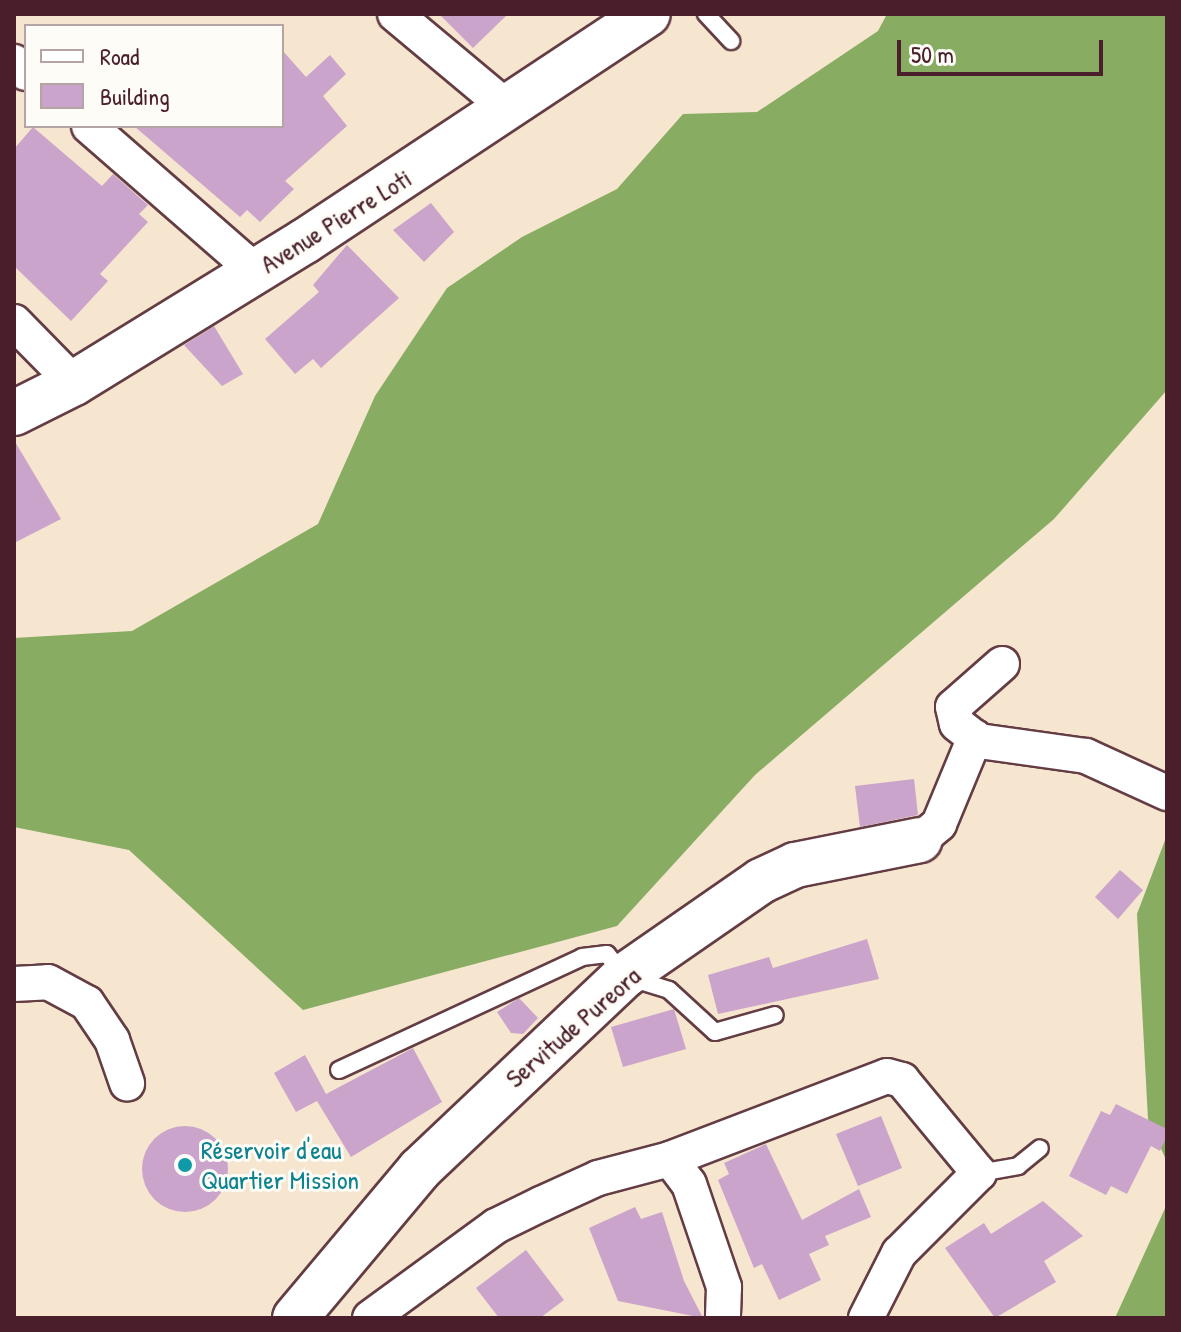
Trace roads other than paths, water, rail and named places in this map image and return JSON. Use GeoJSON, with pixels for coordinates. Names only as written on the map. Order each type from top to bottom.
{"type":"FeatureCollection","features":[{"type":"Feature","properties":{"kind":"main road","name":"Avenue Pierre Loti"},"geometry":{"type":"LineString","coordinates":[[14,413],[74,383],[255,271],[510,110],[600,41],[648,14]]}},
{"type":"Feature","properties":{"kind":"main road","name":"Servitude Pureora"},"geometry":{"type":"LineString","coordinates":[[295,1318],[420,1169],[624,976],[761,881],[795,865],[920,840]]}},
{"type":"Feature","properties":{"kind":"street"},"geometry":{"type":"LineString","coordinates":[[395,14],[510,110]]}},
{"type":"Feature","properties":{"kind":"street"},"geometry":{"type":"LineString","coordinates":[[91,128],[255,271]]}},
{"type":"Feature","properties":{"kind":"street"},"geometry":{"type":"LineString","coordinates":[[14,322],[74,383]]}},
{"type":"Feature","properties":{"kind":"street"},"geometry":{"type":"LineString","coordinates":[[1002,664],[953,707],[957,724],[975,737],[1086,756],[1167,793]]}},
{"type":"Feature","properties":{"kind":"street"},"geometry":{"type":"LineString","coordinates":[[920,840],[939,824],[975,737]]}},
{"type":"Feature","properties":{"kind":"street"},"geometry":{"type":"LineString","coordinates":[[14,984],[48,982],[87,1003],[112,1040],[127,1083]]}},
{"type":"Feature","properties":{"kind":"street"},"geometry":{"type":"LineString","coordinates":[[370,1318],[496,1226],[598,1178],[670,1159],[887,1076],[902,1080],[979,1173],[976,1182],[936,1214],[899,1253],[866,1318]]}},
{"type":"Feature","properties":{"kind":"street"},"geometry":{"type":"LineString","coordinates":[[670,1159],[689,1184],[720,1275],[723,1318]]}},
{"type":"Feature","properties":{"kind":"lane"},"geometry":{"type":"LineString","coordinates":[[706,14],[731,41]]}},
{"type":"Feature","properties":{"kind":"lane"},"geometry":{"type":"LineString","coordinates":[[339,1070],[582,957],[607,954],[624,976],[669,990],[715,1032],[775,1015]]}},
{"type":"Feature","properties":{"kind":"lane"},"geometry":{"type":"LineString","coordinates":[[979,1173],[1018,1166],[1040,1148]]}},
{"type":"Feature","properties":{"kind":"place","name":"Réservoir d'eau Quartier Mission"},"geometry":{"type":"Point","coordinates":[185,1165]}}]}
